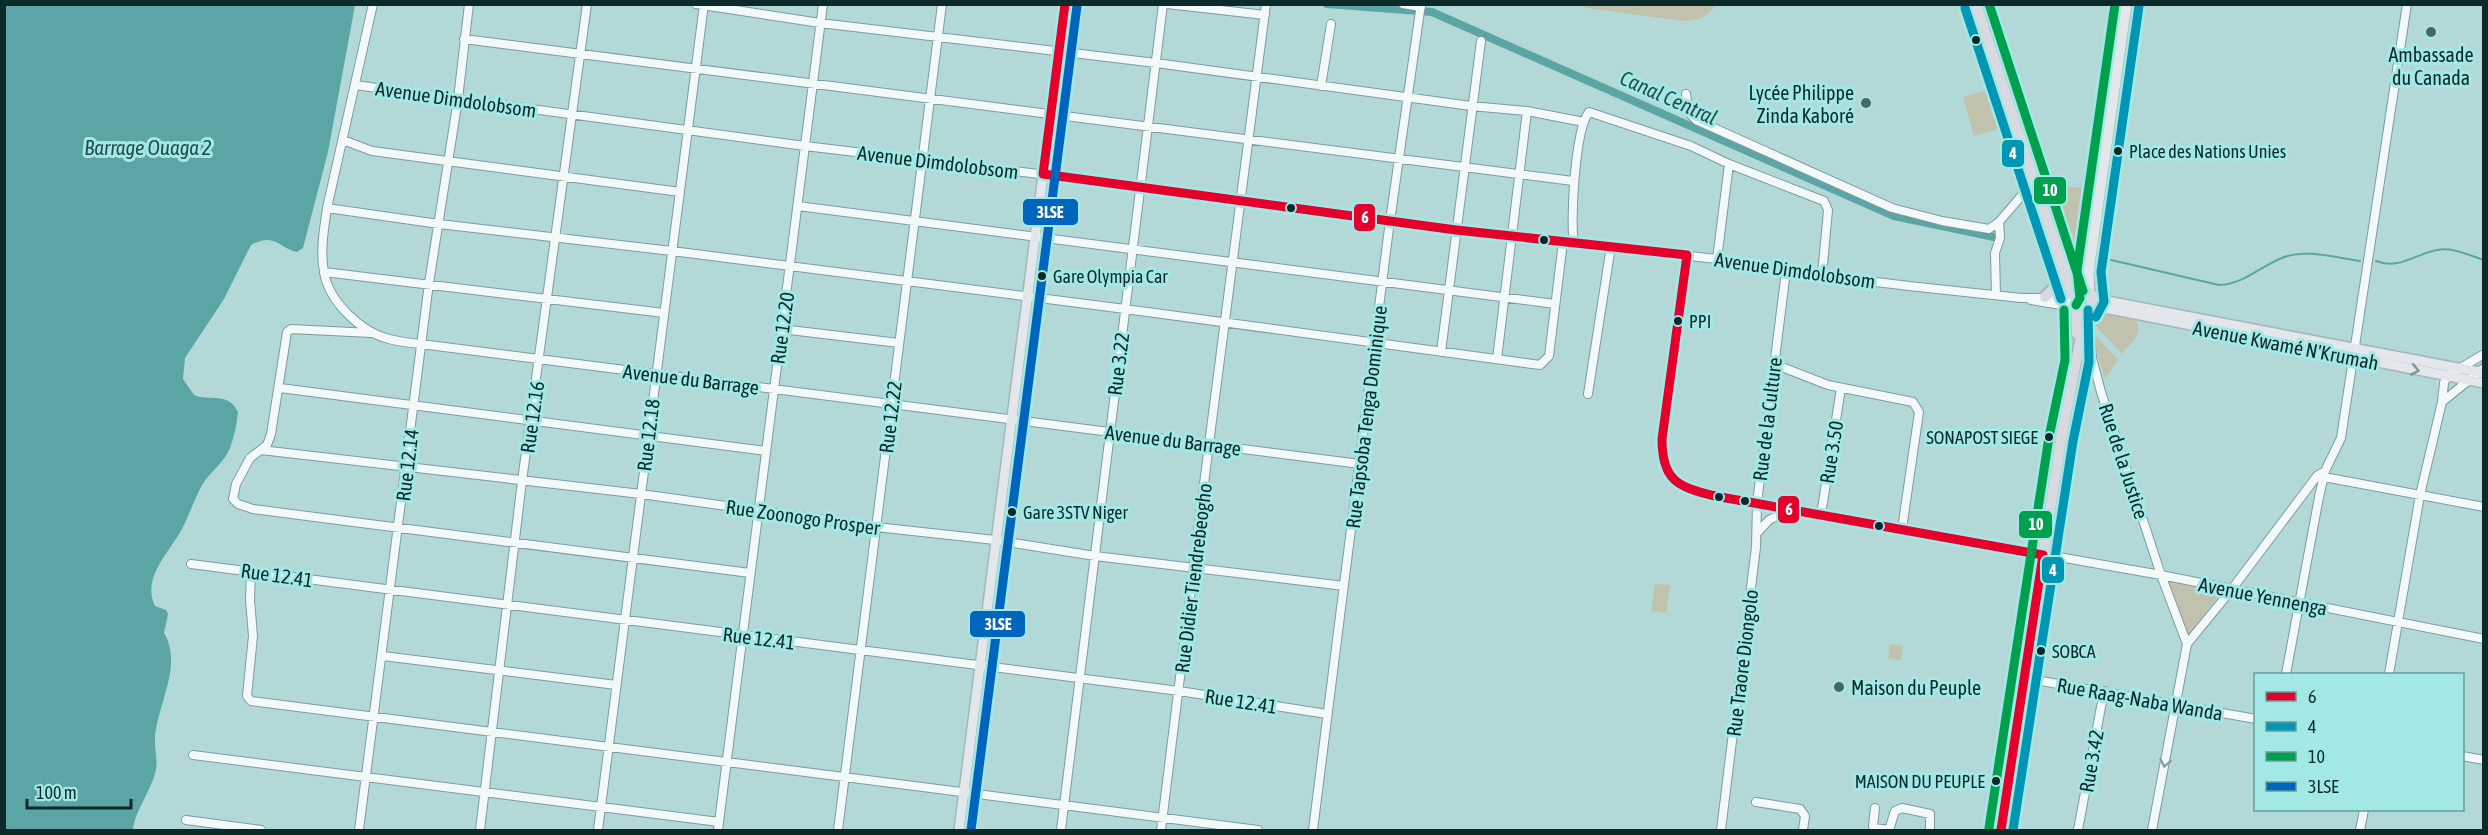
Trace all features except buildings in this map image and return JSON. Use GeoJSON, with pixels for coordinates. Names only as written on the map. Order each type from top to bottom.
{"type":"FeatureCollection","features":[{"type":"Feature","properties":{"kind":"highway"},"geometry":{"type":"LineString","coordinates":[[1977,4],[2061,261],[2081,301],[2077,361],[2061,439],[2001,831]]}},
{"type":"Feature","properties":{"kind":"highway"},"geometry":{"type":"LineString","coordinates":[[2045,297],[2056,285],[2061,261]]}},
{"type":"Feature","properties":{"kind":"main road"},"geometry":{"type":"LineString","coordinates":[[959,831],[1065,4]]}},
{"type":"Feature","properties":{"kind":"main road"},"geometry":{"type":"LineString","coordinates":[[2119,4],[2120,28]]}},
{"type":"Feature","properties":{"kind":"main road"},"geometry":{"type":"LineString","coordinates":[[2081,301],[2089,272],[2109,96],[2120,28],[2127,4]]}},
{"type":"Feature","properties":{"kind":"main road","name":"Avenue Kwamé N'Krumah"},"geometry":{"type":"LineString","coordinates":[[2081,301],[2110,309],[2291,341],[2356,348],[2482,371]]}},
{"type":"Feature","properties":{"kind":"main road","name":"Avenue Kwamé N'Krumah"},"geometry":{"type":"LineString","coordinates":[[2291,341],[2354,358],[2484,383]]}},
{"type":"Feature","properties":{"kind":"street","name":"Avenue du Barrage"},"geometry":{"type":"LineString","coordinates":[[373,4],[327,208],[323,239],[324,272],[332,292],[341,306],[357,322],[373,333],[388,339],[421,344],[1360,464]]}},
{"type":"Feature","properties":{"kind":"street","name":"Rue 12.14"},"geometry":{"type":"LineString","coordinates":[[359,831],[429,283],[458,99],[469,4]]}},
{"type":"Feature","properties":{"kind":"street","name":"Rue 12.16"},"geometry":{"type":"LineString","coordinates":[[480,831],[522,480],[557,237],[570,114],[586,4]]}},
{"type":"Feature","properties":{"kind":"street","name":"Rue 12.20"},"geometry":{"type":"LineString","coordinates":[[719,826],[823,4]]}},
{"type":"Feature","properties":{"kind":"street","name":"Rue 12.22"},"geometry":{"type":"LineString","coordinates":[[838,831],[942,4]]}},
{"type":"Feature","properties":{"kind":"street"},"geometry":{"type":"LineString","coordinates":[[1165,4],[1265,15]]}},
{"type":"Feature","properties":{"kind":"street","name":"Rue 3.22"},"geometry":{"type":"LineString","coordinates":[[1061,831],[1132,248],[1165,4]]}},
{"type":"Feature","properties":{"kind":"street"},"geometry":{"type":"LineString","coordinates":[[1403,4],[1421,6]]}},
{"type":"Feature","properties":{"kind":"street"},"geometry":{"type":"LineString","coordinates":[[2286,673],[2325,474],[2341,438],[2407,4]]}},
{"type":"Feature","properties":{"kind":"street"},"geometry":{"type":"LineString","coordinates":[[701,5],[820,23],[1156,63],[1472,106],[1527,111],[1584,122]]}},
{"type":"Feature","properties":{"kind":"street","name":"Rue 12.18"},"geometry":{"type":"LineString","coordinates":[[598,831],[696,69],[701,5]]}},
{"type":"Feature","properties":{"kind":"street","name":"Rue Didier Tiendrebeogho"},"geometry":{"type":"LineString","coordinates":[[1161,831],[1266,5]]}},
{"type":"Feature","properties":{"kind":"street","name":"Rue Tapsoba Tenga Dominique"},"geometry":{"type":"LineString","coordinates":[[1313,831],[1390,220],[1421,6]]}},
{"type":"Feature","properties":{"kind":"street"},"geometry":{"type":"LineString","coordinates":[[1321,86],[1330,24]]}},
{"type":"Feature","properties":{"kind":"street"},"geometry":{"type":"LineString","coordinates":[[464,39],[1573,181]]}},
{"type":"Feature","properties":{"kind":"street"},"geometry":{"type":"LineString","coordinates":[[1441,352],[1481,41]]}},
{"type":"Feature","properties":{"kind":"street","name":"Avenue Dimdolobsom"},"geometry":{"type":"LineString","coordinates":[[355,85],[688,128],[805,146],[1140,186],[1574,245],[1611,246],[1687,255],[1786,271],[2021,298],[2081,301]]}},
{"type":"Feature","properties":{"kind":"street"},"geometry":{"type":"LineString","coordinates":[[1686,94],[1689,114],[1696,120],[1892,208],[1942,221],[1989,229],[1999,222],[2034,181]]}},
{"type":"Feature","properties":{"kind":"street"},"geometry":{"type":"LineString","coordinates":[[1497,358],[1527,111]]}},
{"type":"Feature","properties":{"kind":"street"},"geometry":{"type":"LineString","coordinates":[[1574,245],[1573,181],[1584,122],[1589,112],[1691,146],[1729,164],[1827,203],[1822,275]]}},
{"type":"Feature","properties":{"kind":"street"},"geometry":{"type":"LineString","coordinates":[[343,140],[372,151],[680,192]]}},
{"type":"Feature","properties":{"kind":"street"},"geometry":{"type":"LineString","coordinates":[[1717,259],[1729,164]]}},
{"type":"Feature","properties":{"kind":"street"},"geometry":{"type":"LineString","coordinates":[[798,206],[1555,304]]}},
{"type":"Feature","properties":{"kind":"street"},"geometry":{"type":"LineString","coordinates":[[327,208],[1375,341],[1540,365],[1549,356],[1563,242]]}},
{"type":"Feature","properties":{"kind":"street"},"geometry":{"type":"LineString","coordinates":[[1995,295],[1995,253],[2000,238],[1999,222]]}},
{"type":"Feature","properties":{"kind":"street"},"geometry":{"type":"LineString","coordinates":[[1588,394],[1611,246]]}},
{"type":"Feature","properties":{"kind":"street","name":"Rue de la Culture"},"geometry":{"type":"LineString","coordinates":[[1687,255],[1662,439],[1663,459],[1671,476],[1685,488],[1757,503],[1786,271]]}},
{"type":"Feature","properties":{"kind":"street"},"geometry":{"type":"LineString","coordinates":[[324,272],[664,313]]}},
{"type":"Feature","properties":{"kind":"street","name":"Avenue Dimdolobsom"},"geometry":{"type":"LineString","coordinates":[[2021,298],[2045,297],[2081,301]]}},
{"type":"Feature","properties":{"kind":"street","name":"Rue de la Justice"},"geometry":{"type":"LineString","coordinates":[[2081,301],[2092,358],[2161,575],[2187,644]]}},
{"type":"Feature","properties":{"kind":"street"},"geometry":{"type":"LineString","coordinates":[[373,333],[291,329],[285,335],[280,388],[271,434],[267,445],[253,453],[236,484],[233,499],[238,504],[398,528],[750,573]]}},
{"type":"Feature","properties":{"kind":"street"},"geometry":{"type":"LineString","coordinates":[[781,329],[899,343]]}},
{"type":"Feature","properties":{"kind":"street"},"geometry":{"type":"LineString","coordinates":[[2390,673],[2420,495],[2447,376],[2484,354]]}},
{"type":"Feature","properties":{"kind":"street"},"geometry":{"type":"LineString","coordinates":[[1774,364],[1817,382],[1905,399],[1913,402],[1917,407],[1902,529]]}},
{"type":"Feature","properties":{"kind":"street"},"geometry":{"type":"LineString","coordinates":[[2442,402],[2482,371]]}},
{"type":"Feature","properties":{"kind":"street"},"geometry":{"type":"LineString","coordinates":[[280,388],[766,451]]}},
{"type":"Feature","properties":{"kind":"street","name":"Rue 3.50"},"geometry":{"type":"LineString","coordinates":[[1821,515],[1841,388]]}},
{"type":"Feature","properties":{"kind":"street","name":"Rue Zoonogo Prosper"},"geometry":{"type":"LineString","coordinates":[[261,450],[641,494],[876,527],[995,540],[1095,556],[1344,586]]}},
{"type":"Feature","properties":{"kind":"street"},"geometry":{"type":"LineString","coordinates":[[2152,831],[2187,644],[2232,589],[2317,476],[2325,474],[2484,507]]}},
{"type":"Feature","properties":{"kind":"street","name":"Avenue Yennenga"},"geometry":{"type":"LineString","coordinates":[[1757,503],[2161,575],[2484,639]]}},
{"type":"Feature","properties":{"kind":"street","name":"Rue Traore Diongolo"},"geometry":{"type":"LineString","coordinates":[[1721,827],[1757,533],[1757,503]]}},
{"type":"Feature","properties":{"kind":"street"},"geometry":{"type":"LineString","coordinates":[[1757,533],[1769,520],[1791,508]]}},
{"type":"Feature","properties":{"kind":"street","name":"Rue 12.41"},"geometry":{"type":"LineString","coordinates":[[190,564],[742,637],[981,665],[1327,714]]}},
{"type":"Feature","properties":{"kind":"street"},"geometry":{"type":"LineString","coordinates":[[251,572],[250,600],[253,636],[248,682],[249,699],[493,733],[1064,804],[1258,831]]}},
{"type":"Feature","properties":{"kind":"street"},"geometry":{"type":"LineString","coordinates":[[383,656],[616,685]]}},
{"type":"Feature","properties":{"kind":"street","name":"Rue Raag-Naba Wanda"},"geometry":{"type":"LineString","coordinates":[[2024,678],[2254,719]]}},
{"type":"Feature","properties":{"kind":"street","name":"Rue 3.42"},"geometry":{"type":"LineString","coordinates":[[2078,831],[2104,691]]}},
{"type":"Feature","properties":{"kind":"street"},"geometry":{"type":"LineString","coordinates":[[193,755],[719,826]]}},
{"type":"Feature","properties":{"kind":"street"},"geometry":{"type":"LineString","coordinates":[[2464,756],[2484,760]]}},
{"type":"Feature","properties":{"kind":"street"},"geometry":{"type":"LineString","coordinates":[[1756,802],[1800,809],[1804,816],[1803,831]]}},
{"type":"Feature","properties":{"kind":"street"},"geometry":{"type":"LineString","coordinates":[[1875,808],[1874,828],[1889,830],[1895,811],[1902,808],[1930,814],[1930,831]]}},
{"type":"Feature","properties":{"kind":"street"},"geometry":{"type":"LineString","coordinates":[[2360,831],[2364,811]]}},
{"type":"Feature","properties":{"kind":"street"},"geometry":{"type":"LineString","coordinates":[[186,820],[261,831]]}},
{"type":"Feature","properties":{"kind":"green space"},"geometry":{"type":"Polygon","coordinates":[[[1579,5],[1716,5],[1701,18],[1681,21],[1579,5]]]}},
{"type":"Feature","properties":{"kind":"green space"},"geometry":{"type":"Polygon","coordinates":[[[1987,90],[1998,129],[1974,136],[1963,97],[1987,90]]]}},
{"type":"Feature","properties":{"kind":"green space"},"geometry":{"type":"Polygon","coordinates":[[[2046,185],[2084,188],[2072,264],[2046,185]]]}},
{"type":"Feature","properties":{"kind":"green space"},"geometry":{"type":"Polygon","coordinates":[[[2107,313],[2135,319],[2138,324],[2135,338],[2122,354],[2096,326],[2097,314],[2107,313]]]}},
{"type":"Feature","properties":{"kind":"green space"},"geometry":{"type":"Polygon","coordinates":[[[2095,335],[2118,360],[2105,379],[2096,349],[2095,335]]]}},
{"type":"Feature","properties":{"kind":"green space"},"geometry":{"type":"Polygon","coordinates":[[[2167,579],[2221,592],[2188,636],[2167,579]]]}},
{"type":"Feature","properties":{"kind":"green space"},"geometry":{"type":"Polygon","coordinates":[[[1655,584],[1670,585],[1666,613],[1651,611],[1655,584]]]}},
{"type":"Feature","properties":{"kind":"green space"},"geometry":{"type":"Polygon","coordinates":[[[1890,644],[1903,646],[1901,660],[1888,658],[1890,644]]]}},
{"type":"Feature","properties":{"kind":"water","name":"Barrage Ouaga 2"},"geometry":{"type":"Polygon","coordinates":[[[5,4],[355,5],[328,152],[303,248],[297,252],[271,240],[259,241],[251,245],[224,299],[185,358],[183,379],[194,395],[229,401],[238,412],[238,417],[230,448],[221,463],[202,485],[183,527],[159,565],[152,585],[155,606],[166,610],[168,614],[164,633],[169,645],[170,671],[155,737],[156,769],[134,822],[133,830],[5,830],[5,4]]]}},
{"type":"Feature","properties":{"kind":"waterway","name":"Canal Central"},"geometry":{"type":"LineString","coordinates":[[1327,4],[1432,12],[1894,216],[1994,237]]}},
{"type":"Feature","properties":{"kind":"waterway"},"geometry":{"type":"LineString","coordinates":[[1985,4],[2037,166]]}},
{"type":"Feature","properties":{"kind":"waterway"},"geometry":{"type":"LineString","coordinates":[[2376,261],[2400,263],[2443,249],[2484,260]]}},
{"type":"Feature","properties":{"kind":"waterway","name":"Canal Central"},"geometry":{"type":"LineString","coordinates":[[2111,260],[2219,285],[2236,282],[2274,261],[2291,255],[2310,254],[2360,261]]}},
{"type":"Feature","properties":{"kind":"transit line","name":"6"},"geometry":{"type":"LineString","coordinates":[[1043,174],[1065,4]]}},
{"type":"Feature","properties":{"kind":"transit line","name":"10"},"geometry":{"type":"LineString","coordinates":[[1989,4],[2083,291]]}},
{"type":"Feature","properties":{"kind":"transit line","name":"10"},"geometry":{"type":"LineString","coordinates":[[2076,305],[2080,298],[2077,270],[2115,4]]}},
{"type":"Feature","properties":{"kind":"transit line","name":"3LSE"},"geometry":{"type":"LineString","coordinates":[[971,830],[1077,6]]}},
{"type":"Feature","properties":{"kind":"transit line","name":"4"},"geometry":{"type":"LineString","coordinates":[[2096,317],[2104,302],[2101,272],[2139,6]]}},
{"type":"Feature","properties":{"kind":"transit line","name":"4"},"geometry":{"type":"LineString","coordinates":[[1965,8],[2061,299]]}},
{"type":"Feature","properties":{"kind":"transit line","name":"6"},"geometry":{"type":"LineString","coordinates":[[1043,174],[1456,230],[1687,255]]}},
{"type":"Feature","properties":{"kind":"transit line","name":"6"},"geometry":{"type":"LineString","coordinates":[[1687,255],[1662,439],[1665,464],[1674,480],[1691,489],[1715,496],[2043,555]]}},
{"type":"Feature","properties":{"kind":"transit line","name":"10"},"geometry":{"type":"LineString","coordinates":[[1989,828],[2049,437],[2065,360],[2064,310]]}},
{"type":"Feature","properties":{"kind":"transit line","name":"4"},"geometry":{"type":"LineString","coordinates":[[2013,830],[2073,441],[2089,362],[2088,310]]}},
{"type":"Feature","properties":{"kind":"transit line","name":"6"},"geometry":{"type":"LineString","coordinates":[[2001,830],[2043,555]]}},
{"type":"Feature","properties":{"kind":"place","name":"Ambassade du Canada"},"geometry":{"type":"Point","coordinates":[2431,32]}},
{"type":"Feature","properties":{"kind":"place","name":"Lycée Philippe Zinda Kaboré"},"geometry":{"type":"Point","coordinates":[1866,103]}},
{"type":"Feature","properties":{"kind":"place","name":"Place des Nations Unies"},"geometry":{"type":"Point","coordinates":[2118,151]}},
{"type":"Feature","properties":{"kind":"place","name":"Gare Olympia Car"},"geometry":{"type":"Point","coordinates":[1042,276]}},
{"type":"Feature","properties":{"kind":"place","name":"PPI"},"geometry":{"type":"Point","coordinates":[1678,321]}},
{"type":"Feature","properties":{"kind":"place","name":"SONAPOST SIEGE"},"geometry":{"type":"Point","coordinates":[2049,437]}},
{"type":"Feature","properties":{"kind":"place","name":"Gare 3STV Niger"},"geometry":{"type":"Point","coordinates":[1012,512]}},
{"type":"Feature","properties":{"kind":"place","name":"SOBCA"},"geometry":{"type":"Point","coordinates":[2041,651]}},
{"type":"Feature","properties":{"kind":"place","name":"Maison du Peuple"},"geometry":{"type":"Point","coordinates":[1839,687]}},
{"type":"Feature","properties":{"kind":"place","name":"MAISON DU PEUPLE"},"geometry":{"type":"Point","coordinates":[1996,781]}}]}
